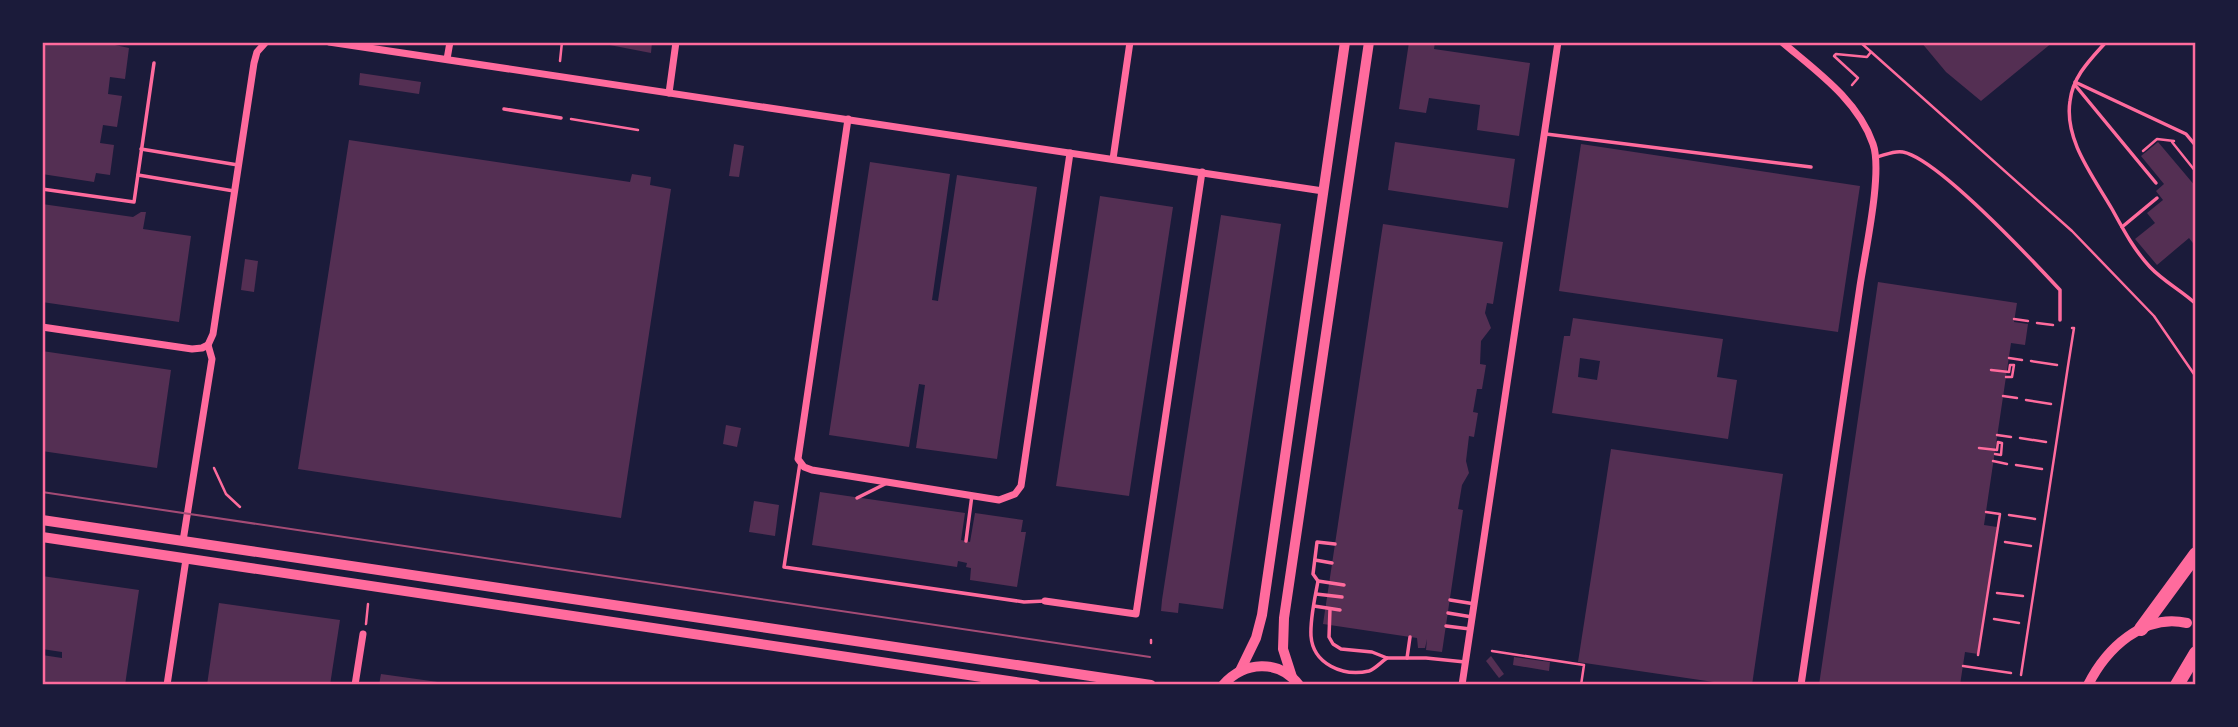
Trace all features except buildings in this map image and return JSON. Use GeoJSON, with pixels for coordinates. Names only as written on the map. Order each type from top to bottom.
{"type":"FeatureCollection","features":[{"type":"Feature","properties":{"kind":"highway"},"geometry":{"type":"LineString","coordinates":[[2141,629],[2196,554]]}},
{"type":"Feature","properties":{"kind":"highway"},"geometry":{"type":"LineString","coordinates":[[2178,685],[2196,653]]}},
{"type":"Feature","properties":{"kind":"main road"},"geometry":{"type":"LineString","coordinates":[[1240,671],[1256,638],[1262,615],[1345,42]]}},
{"type":"Feature","properties":{"kind":"main road"},"geometry":{"type":"LineString","coordinates":[[1296,681],[1283,649],[1284,618],[1369,42]]}},
{"type":"Feature","properties":{"kind":"main road"},"geometry":{"type":"LineString","coordinates":[[42,520],[1151,685]]}},
{"type":"Feature","properties":{"kind":"main road"},"geometry":{"type":"LineString","coordinates":[[42,537],[1036,685]]}},
{"type":"Feature","properties":{"kind":"main road"},"geometry":{"type":"LineString","coordinates":[[2088,685],[2108,653],[2122,640],[2141,629],[2167,622],[2187,623]]}},
{"type":"Feature","properties":{"kind":"main road"},"geometry":{"type":"LineString","coordinates":[[1221,684],[1240,671],[1269,666],[1296,681]]}},
{"type":"Feature","properties":{"kind":"street"},"geometry":{"type":"LineString","coordinates":[[42,327],[192,349],[208,345],[213,334],[254,63],[257,52],[265,42]]}},
{"type":"Feature","properties":{"kind":"street"},"geometry":{"type":"LineString","coordinates":[[329,42],[1323,191]]}},
{"type":"Feature","properties":{"kind":"street"},"geometry":{"type":"LineString","coordinates":[[447,59],[450,42]]}},
{"type":"Feature","properties":{"kind":"street"},"geometry":{"type":"LineString","coordinates":[[669,93],[676,42]]}},
{"type":"Feature","properties":{"kind":"street"},"geometry":{"type":"LineString","coordinates":[[1113,159],[1130,42]]}},
{"type":"Feature","properties":{"kind":"street"},"geometry":{"type":"LineString","coordinates":[[1462,685],[1558,42]]}},
{"type":"Feature","properties":{"kind":"street"},"geometry":{"type":"LineString","coordinates":[[1782,42],[1850,103],[1867,129],[1877,157],[1801,685]]}},
{"type":"Feature","properties":{"kind":"street"},"geometry":{"type":"LineString","coordinates":[[848,120],[797,455],[800,463],[812,470],[999,500],[1015,494],[1021,486],[1070,153]]}},
{"type":"Feature","properties":{"kind":"street"},"geometry":{"type":"LineString","coordinates":[[1045,601],[1136,614],[1202,172]]}},
{"type":"Feature","properties":{"kind":"street"},"geometry":{"type":"LineString","coordinates":[[183,541],[212,359],[208,345]]}},
{"type":"Feature","properties":{"kind":"street"},"geometry":{"type":"LineString","coordinates":[[167,685],[186,559]]}},
{"type":"Feature","properties":{"kind":"street"},"geometry":{"type":"LineString","coordinates":[[355,685],[363,634]]}},
{"type":"Feature","properties":{"kind":"lane"},"geometry":{"type":"LineString","coordinates":[[2106,42],[2082,68],[2075,83],[2070,101],[2071,128],[2080,154],[2130,242],[2151,269],[2196,304]]}},
{"type":"Feature","properties":{"kind":"lane"},"geometry":{"type":"LineString","coordinates":[[42,189],[134,202],[154,64]]}},
{"type":"Feature","properties":{"kind":"lane"},"geometry":{"type":"LineString","coordinates":[[2075,83],[2186,134],[2196,146]]}},
{"type":"Feature","properties":{"kind":"lane"},"geometry":{"type":"LineString","coordinates":[[2075,83],[2156,183]]}},
{"type":"Feature","properties":{"kind":"lane"},"geometry":{"type":"LineString","coordinates":[[504,109],[561,118]]}},
{"type":"Feature","properties":{"kind":"lane"},"geometry":{"type":"LineString","coordinates":[[1544,133],[1811,167]]}},
{"type":"Feature","properties":{"kind":"lane"},"geometry":{"type":"LineString","coordinates":[[141,149],[238,165]]}},
{"type":"Feature","properties":{"kind":"lane"},"geometry":{"type":"LineString","coordinates":[[1877,157],[1900,151],[1907,153],[1934,170],[1955,188],[2011,238],[2060,290],[2060,320]]}},
{"type":"Feature","properties":{"kind":"lane"},"geometry":{"type":"LineString","coordinates":[[138,175],[234,191]]}},
{"type":"Feature","properties":{"kind":"lane"},"geometry":{"type":"LineString","coordinates":[[2122,227],[2157,198]]}},
{"type":"Feature","properties":{"kind":"lane"},"geometry":{"type":"LineString","coordinates":[[800,463],[784,567],[1024,602],[1045,601]]}},
{"type":"Feature","properties":{"kind":"lane"},"geometry":{"type":"LineString","coordinates":[[857,498],[890,482]]}},
{"type":"Feature","properties":{"kind":"lane"},"geometry":{"type":"LineString","coordinates":[[965,541],[972,495]]}},
{"type":"Feature","properties":{"kind":"lane"},"geometry":{"type":"LineString","coordinates":[[1335,544],[1317,542],[1313,574],[1318,581],[1311,640],[1315,653],[1329,666],[1342,671],[1370,670],[1387,658]]}},
{"type":"Feature","properties":{"kind":"lane"},"geometry":{"type":"LineString","coordinates":[[1314,560],[1332,563]]}},
{"type":"Feature","properties":{"kind":"lane"},"geometry":{"type":"LineString","coordinates":[[1318,581],[1344,584]]}},
{"type":"Feature","properties":{"kind":"lane"},"geometry":{"type":"LineString","coordinates":[[1316,594],[1342,597]]}},
{"type":"Feature","properties":{"kind":"lane"},"geometry":{"type":"LineString","coordinates":[[1450,600],[1475,604]]}},
{"type":"Feature","properties":{"kind":"lane"},"geometry":{"type":"LineString","coordinates":[[1314,606],[1340,610]]}},
{"type":"Feature","properties":{"kind":"lane"},"geometry":{"type":"LineString","coordinates":[[1330,609],[1327,631],[1333,644],[1347,650],[1372,652],[1387,658],[1465,662]]}},
{"type":"Feature","properties":{"kind":"lane"},"geometry":{"type":"LineString","coordinates":[[1448,613],[1472,617]]}},
{"type":"Feature","properties":{"kind":"lane"},"geometry":{"type":"LineString","coordinates":[[1446,626],[1470,629]]}},
{"type":"Feature","properties":{"kind":"lane"},"geometry":{"type":"LineString","coordinates":[[1407,658],[1410,637]]}},
{"type":"Feature","properties":{"kind":"path"},"geometry":{"type":"LineString","coordinates":[[559,61],[562,42]]}},
{"type":"Feature","properties":{"kind":"path"},"geometry":{"type":"LineString","coordinates":[[1860,42],[2072,231],[2154,316],[2196,377]]}},
{"type":"Feature","properties":{"kind":"path"},"geometry":{"type":"LineString","coordinates":[[1852,85],[1858,78],[1834,56],[1867,57],[1871,52]]}},
{"type":"Feature","properties":{"kind":"path"},"geometry":{"type":"LineString","coordinates":[[561,118],[638,130]]}},
{"type":"Feature","properties":{"kind":"path"},"geometry":{"type":"LineString","coordinates":[[2172,142],[2186,134]]}},
{"type":"Feature","properties":{"kind":"path"},"geometry":{"type":"LineString","coordinates":[[2135,158],[2157,139],[2172,142],[2196,172]]}},
{"type":"Feature","properties":{"kind":"path"},"geometry":{"type":"LineString","coordinates":[[2014,319],[2028,321]]}},
{"type":"Feature","properties":{"kind":"path"},"geometry":{"type":"LineString","coordinates":[[2021,675],[2072,328]]}},
{"type":"Feature","properties":{"kind":"path"},"geometry":{"type":"LineString","coordinates":[[2009,358],[2022,360]]}},
{"type":"Feature","properties":{"kind":"path"},"geometry":{"type":"LineString","coordinates":[[2031,361],[2057,365]]}},
{"type":"Feature","properties":{"kind":"path"},"geometry":{"type":"LineString","coordinates":[[1991,370],[2009,372],[2010,365],[2014,365],[2012,377],[2006,377]]}},
{"type":"Feature","properties":{"kind":"path"},"geometry":{"type":"LineString","coordinates":[[2003,396],[2017,398]]}},
{"type":"Feature","properties":{"kind":"path"},"geometry":{"type":"LineString","coordinates":[[2026,400],[2051,404]]}},
{"type":"Feature","properties":{"kind":"path"},"geometry":{"type":"LineString","coordinates":[[1997,435],[2011,437]]}},
{"type":"Feature","properties":{"kind":"path"},"geometry":{"type":"LineString","coordinates":[[2020,438],[2046,442]]}},
{"type":"Feature","properties":{"kind":"path"},"geometry":{"type":"LineString","coordinates":[[1979,448],[1997,450],[1998,442],[2002,443],[2001,455],[1994,454]]}},
{"type":"Feature","properties":{"kind":"path"},"geometry":{"type":"LineString","coordinates":[[1993,461],[2007,464]]}},
{"type":"Feature","properties":{"kind":"path"},"geometry":{"type":"LineString","coordinates":[[2016,465],[2042,469]]}},
{"type":"Feature","properties":{"kind":"path"},"geometry":{"type":"LineString","coordinates":[[214,468],[226,494],[240,507]]}},
{"type":"Feature","properties":{"kind":"path"},"geometry":{"type":"LineString","coordinates":[[1978,655],[2000,514],[1986,512]]}},
{"type":"Feature","properties":{"kind":"path"},"geometry":{"type":"LineString","coordinates":[[2009,515],[2035,519]]}},
{"type":"Feature","properties":{"kind":"path"},"geometry":{"type":"LineString","coordinates":[[2005,542],[2031,546]]}},
{"type":"Feature","properties":{"kind":"path"},"geometry":{"type":"LineString","coordinates":[[1997,593],[2023,596]]}},
{"type":"Feature","properties":{"kind":"path"},"geometry":{"type":"LineString","coordinates":[[366,624],[368,604]]}},
{"type":"Feature","properties":{"kind":"path"},"geometry":{"type":"LineString","coordinates":[[1994,619],[2019,622]]}},
{"type":"Feature","properties":{"kind":"path"},"geometry":{"type":"LineString","coordinates":[[1492,652],[1584,665],[1581,685]]}},
{"type":"Feature","properties":{"kind":"path"},"geometry":{"type":"LineString","coordinates":[[1963,666],[2011,673]]}},
{"type":"Feature","properties":{"kind":"tram line"},"geometry":{"type":"LineString","coordinates":[[42,492],[1150,657]]}}]}
